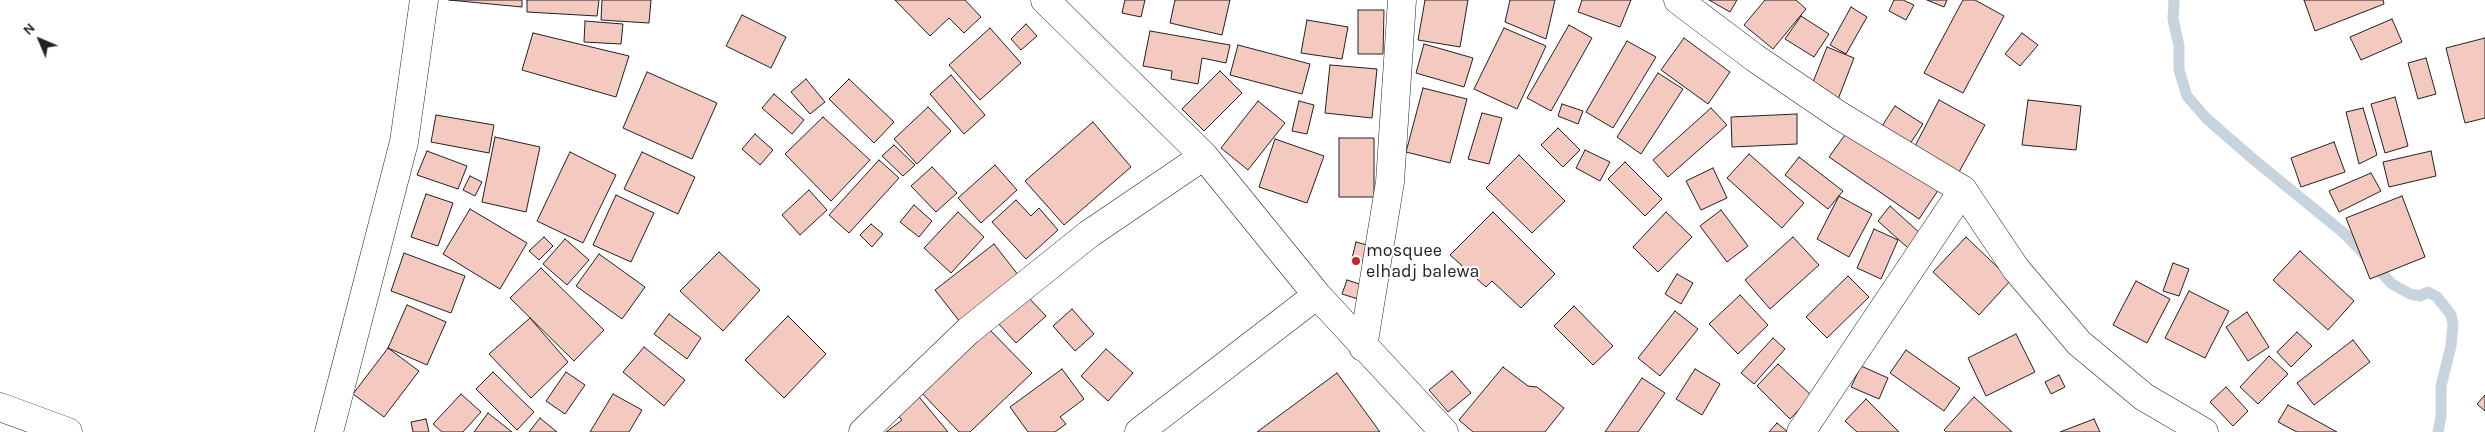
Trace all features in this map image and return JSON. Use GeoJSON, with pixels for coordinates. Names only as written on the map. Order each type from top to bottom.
{"type":"FeatureCollection","features":[{"type":"Feature","properties":{"kind":"street"},"geometry":{"type":"LineString","coordinates":[[329,432],[404,142],[424,0]]}},
{"type":"Feature","properties":{"kind":"street"},"geometry":{"type":"LineString","coordinates":[[1045,0],[1204,156],[1317,295],[1444,432]]}},
{"type":"Feature","properties":{"kind":"street"},"geometry":{"type":"LineString","coordinates":[[1364,347],[1390,182],[1402,0]]}},
{"type":"Feature","properties":{"kind":"street"},"geometry":{"type":"LineString","coordinates":[[1678,0],[1755,58],[1840,116],[1962,190],[2016,269],[2079,343],[2144,398],[2204,432]]}},
{"type":"Feature","properties":{"kind":"street"},"geometry":{"type":"LineString","coordinates":[[864,432],[968,331],[1089,234],[1204,156]]}},
{"type":"Feature","properties":{"kind":"street"},"geometry":{"type":"LineString","coordinates":[[1801,432],[1962,190]]}},
{"type":"Feature","properties":{"kind":"street"},"geometry":{"type":"LineString","coordinates":[[1140,432],[1317,295]]}},
{"type":"Feature","properties":{"kind":"street"},"geometry":{"type":"LineString","coordinates":[[0,406],[68,432]]}},
{"type":"Feature","properties":{"kind":"building"},"geometry":{"type":"Polygon","coordinates":[[[449,0],[522,0],[522,7],[449,0]]]}},
{"type":"Feature","properties":{"kind":"building"},"geometry":{"type":"Polygon","coordinates":[[[527,0],[599,0],[597,16],[527,12],[527,0]]]}},
{"type":"Feature","properties":{"kind":"building"},"geometry":{"type":"Polygon","coordinates":[[[602,0],[651,0],[649,23],[601,20],[602,0]]]}},
{"type":"Feature","properties":{"kind":"building"},"geometry":{"type":"Polygon","coordinates":[[[895,0],[965,0],[981,17],[964,33],[949,18],[930,36],[895,0]]]}},
{"type":"Feature","properties":{"kind":"building"},"geometry":{"type":"Polygon","coordinates":[[[1125,0],[1145,0],[1141,17],[1122,13],[1125,0]]]}},
{"type":"Feature","properties":{"kind":"building"},"geometry":{"type":"Polygon","coordinates":[[[1175,0],[1230,0],[1222,35],[1170,23],[1175,0]]]}},
{"type":"Feature","properties":{"kind":"building"},"geometry":{"type":"Polygon","coordinates":[[[1425,0],[1468,0],[1460,47],[1418,40],[1425,0]]]}},
{"type":"Feature","properties":{"kind":"building"},"geometry":{"type":"Polygon","coordinates":[[[1510,0],[1555,0],[1546,39],[1505,22],[1510,0]]]}},
{"type":"Feature","properties":{"kind":"building"},"geometry":{"type":"Polygon","coordinates":[[[1582,0],[1631,0],[1620,27],[1578,12],[1582,0]]]}},
{"type":"Feature","properties":{"kind":"building"},"geometry":{"type":"Polygon","coordinates":[[[1709,0],[1737,0],[1730,12],[1709,0]]]}},
{"type":"Feature","properties":{"kind":"building"},"geometry":{"type":"Polygon","coordinates":[[[1765,0],[1796,0],[1806,9],[1773,49],[1744,25],[1765,0]]]}},
{"type":"Feature","properties":{"kind":"building"},"geometry":{"type":"Polygon","coordinates":[[[1894,0],[1903,0],[1914,5],[1906,20],[1889,11],[1894,0]]]}},
{"type":"Feature","properties":{"kind":"building"},"geometry":{"type":"Polygon","coordinates":[[[1927,0],[1947,0],[1944,7],[1927,0]]]}},
{"type":"Feature","properties":{"kind":"building"},"geometry":{"type":"Polygon","coordinates":[[[1963,0],[1975,0],[2004,16],[1963,93],[1924,73],[1963,0]]]}},
{"type":"Feature","properties":{"kind":"building"},"geometry":{"type":"Polygon","coordinates":[[[2304,0],[2383,0],[2384,4],[2315,31],[2304,0]]]}},
{"type":"Feature","properties":{"kind":"building"},"geometry":{"type":"Polygon","coordinates":[[[1851,7],[1867,17],[1846,54],[1830,45],[1851,7]]]}},
{"type":"Feature","properties":{"kind":"building"},"geometry":{"type":"Polygon","coordinates":[[[1358,10],[1384,10],[1383,54],[1358,54],[1358,10]]]}},
{"type":"Feature","properties":{"kind":"building"},"geometry":{"type":"Polygon","coordinates":[[[742,15],[786,37],[771,68],[726,46],[742,15]]]}},
{"type":"Feature","properties":{"kind":"building"},"geometry":{"type":"Polygon","coordinates":[[[1801,16],[1829,34],[1814,57],[1785,39],[1801,16]]]}},
{"type":"Feature","properties":{"kind":"building"},"geometry":{"type":"Polygon","coordinates":[[[2392,19],[2402,42],[2361,60],[2350,37],[2392,19]]]}},
{"type":"Feature","properties":{"kind":"building"},"geometry":{"type":"Polygon","coordinates":[[[1307,20],[1348,27],[1342,59],[1301,53],[1307,20]]]}},
{"type":"Feature","properties":{"kind":"building"},"geometry":{"type":"Polygon","coordinates":[[[585,21],[623,24],[621,44],[584,42],[585,21]]]}},
{"type":"Feature","properties":{"kind":"building"},"geometry":{"type":"Polygon","coordinates":[[[1026,24],[1037,36],[1021,50],[1011,39],[1026,24]]]}},
{"type":"Feature","properties":{"kind":"building"},"geometry":{"type":"Polygon","coordinates":[[[1569,25],[1592,38],[1551,111],[1527,98],[1569,25]]]}},
{"type":"Feature","properties":{"kind":"building"},"geometry":{"type":"Polygon","coordinates":[[[990,28],[1021,63],[980,100],[949,65],[990,28]]]}},
{"type":"Feature","properties":{"kind":"building"},"geometry":{"type":"Polygon","coordinates":[[[1504,28],[1546,46],[1517,109],[1474,89],[1504,28]]]}},
{"type":"Feature","properties":{"kind":"building"},"geometry":{"type":"Polygon","coordinates":[[[1150,31],[1230,45],[1226,63],[1202,58],[1198,84],[1171,79],[1172,71],[1143,66],[1150,31]]]}},
{"type":"Feature","properties":{"kind":"building"},"geometry":{"type":"Polygon","coordinates":[[[533,33],[629,56],[616,97],[522,70],[533,33]]]}},
{"type":"Feature","properties":{"kind":"building"},"geometry":{"type":"Polygon","coordinates":[[[2022,33],[2038,45],[2020,66],[2005,54],[2022,33]]]}},
{"type":"Feature","properties":{"kind":"building"},"geometry":{"type":"Polygon","coordinates":[[[1684,38],[1730,72],[1708,104],[1661,70],[1684,38]]]}},
{"type":"Feature","properties":{"kind":"building"},"geometry":{"type":"Polygon","coordinates":[[[2485,38],[2485,118],[2465,123],[2446,48],[2485,38]]]}},
{"type":"Feature","properties":{"kind":"building"},"geometry":{"type":"Polygon","coordinates":[[[1627,41],[1656,57],[1613,128],[1586,112],[1627,41]]]}},
{"type":"Feature","properties":{"kind":"building"},"geometry":{"type":"Polygon","coordinates":[[[1424,44],[1473,58],[1464,87],[1416,73],[1424,44]]]}},
{"type":"Feature","properties":{"kind":"building"},"geometry":{"type":"Polygon","coordinates":[[[1238,45],[1310,64],[1302,94],[1230,75],[1238,45]]]}},
{"type":"Feature","properties":{"kind":"building"},"geometry":{"type":"Polygon","coordinates":[[[1827,47],[1854,58],[1837,102],[1809,92],[1827,47]]]}},
{"type":"Feature","properties":{"kind":"building"},"geometry":{"type":"Polygon","coordinates":[[[2426,58],[2436,94],[2418,99],[2408,63],[2426,58]]]}},
{"type":"Feature","properties":{"kind":"building"},"geometry":{"type":"Polygon","coordinates":[[[1330,65],[1377,69],[1372,118],[1325,113],[1330,65]]]}},
{"type":"Feature","properties":{"kind":"building"},"geometry":{"type":"Polygon","coordinates":[[[1220,71],[1242,93],[1204,131],[1182,109],[1220,71]]]}},
{"type":"Feature","properties":{"kind":"building"},"geometry":{"type":"Polygon","coordinates":[[[647,72],[717,103],[692,159],[623,128],[647,72]]]}},
{"type":"Feature","properties":{"kind":"building"},"geometry":{"type":"Polygon","coordinates":[[[1658,73],[1683,89],[1641,154],[1617,137],[1658,73]]]}},
{"type":"Feature","properties":{"kind":"building"},"geometry":{"type":"Polygon","coordinates":[[[951,75],[985,115],[964,134],[930,94],[951,75]]]}},
{"type":"Feature","properties":{"kind":"building"},"geometry":{"type":"Polygon","coordinates":[[[806,79],[825,102],[810,114],[791,92],[806,79]]]}},
{"type":"Feature","properties":{"kind":"building"},"geometry":{"type":"Polygon","coordinates":[[[849,79],[894,122],[874,143],[829,99],[849,79]]]}},
{"type":"Feature","properties":{"kind":"building"},"geometry":{"type":"Polygon","coordinates":[[[1423,88],[1467,99],[1450,163],[1406,152],[1423,88]]]}},
{"type":"Feature","properties":{"kind":"building"},"geometry":{"type":"Polygon","coordinates":[[[774,94],[804,120],[792,134],[762,108],[774,94]]]}},
{"type":"Feature","properties":{"kind":"building"},"geometry":{"type":"Polygon","coordinates":[[[2395,97],[2408,146],[2385,153],[2371,104],[2395,97]]]}},
{"type":"Feature","properties":{"kind":"building"},"geometry":{"type":"Polygon","coordinates":[[[1939,100],[1985,125],[1959,172],[1914,148],[1939,100]]]}},
{"type":"Feature","properties":{"kind":"building"},"geometry":{"type":"Polygon","coordinates":[[[2028,100],[2081,106],[2076,150],[2022,145],[2028,100]]]}},
{"type":"Feature","properties":{"kind":"building"},"geometry":{"type":"Polygon","coordinates":[[[1258,101],[1285,123],[1248,170],[1221,148],[1258,101]]]}},
{"type":"Feature","properties":{"kind":"building"},"geometry":{"type":"Polygon","coordinates":[[[1299,101],[1314,105],[1307,134],[1292,131],[1299,101]]]}},
{"type":"Feature","properties":{"kind":"building"},"geometry":{"type":"Polygon","coordinates":[[[1562,104],[1583,111],[1578,124],[1558,116],[1562,104]]]}},
{"type":"Feature","properties":{"kind":"building"},"geometry":{"type":"Polygon","coordinates":[[[1895,106],[1923,124],[1908,147],[1880,129],[1895,106]]]}},
{"type":"Feature","properties":{"kind":"building"},"geometry":{"type":"Polygon","coordinates":[[[928,107],[951,131],[917,164],[894,139],[928,107]]]}},
{"type":"Feature","properties":{"kind":"building"},"geometry":{"type":"Polygon","coordinates":[[[1711,108],[1727,125],[1668,177],[1653,160],[1711,108]]]}},
{"type":"Feature","properties":{"kind":"building"},"geometry":{"type":"Polygon","coordinates":[[[2363,108],[2377,155],[2359,164],[2346,112],[2363,108]]]}},
{"type":"Feature","properties":{"kind":"building"},"geometry":{"type":"Polygon","coordinates":[[[1482,113],[1502,118],[1489,164],[1468,159],[1482,113]]]}},
{"type":"Feature","properties":{"kind":"building"},"geometry":{"type":"Polygon","coordinates":[[[1797,114],[1797,144],[1732,147],[1731,117],[1797,114]]]}},
{"type":"Feature","properties":{"kind":"building"},"geometry":{"type":"Polygon","coordinates":[[[436,115],[494,125],[489,153],[431,142],[436,115]]]}},
{"type":"Feature","properties":{"kind":"building"},"geometry":{"type":"Polygon","coordinates":[[[823,117],[870,160],[831,201],[785,154],[823,117]]]}},
{"type":"Feature","properties":{"kind":"building"},"geometry":{"type":"Polygon","coordinates":[[[1093,122],[1131,167],[1064,225],[1025,181],[1093,122]]]}},
{"type":"Feature","properties":{"kind":"building"},"geometry":{"type":"Polygon","coordinates":[[[1558,128],[1580,150],[1563,167],[1541,145],[1558,128]]]}},
{"type":"Feature","properties":{"kind":"building"},"geometry":{"type":"Polygon","coordinates":[[[1850,128],[1939,189],[1919,219],[1829,157],[1850,128]]]}},
{"type":"Feature","properties":{"kind":"building"},"geometry":{"type":"Polygon","coordinates":[[[755,134],[773,150],[760,165],[742,149],[755,134]]]}},
{"type":"Feature","properties":{"kind":"building"},"geometry":{"type":"Polygon","coordinates":[[[495,137],[540,147],[526,212],[482,202],[495,137]]]}},
{"type":"Feature","properties":{"kind":"building"},"geometry":{"type":"Polygon","coordinates":[[[1339,138],[1374,138],[1374,197],[1339,197],[1339,138]]]}},
{"type":"Feature","properties":{"kind":"building"},"geometry":{"type":"Polygon","coordinates":[[[1275,139],[1324,156],[1307,203],[1259,187],[1275,139]]]}},
{"type":"Feature","properties":{"kind":"building"},"geometry":{"type":"Polygon","coordinates":[[[2334,142],[2345,172],[2301,187],[2291,158],[2334,142]]]}},
{"type":"Feature","properties":{"kind":"building"},"geometry":{"type":"Polygon","coordinates":[[[894,145],[915,165],[903,176],[882,156],[894,145]]]}},
{"type":"Feature","properties":{"kind":"building"},"geometry":{"type":"Polygon","coordinates":[[[1585,150],[1610,162],[1600,181],[1576,168],[1585,150]]]}},
{"type":"Feature","properties":{"kind":"building"},"geometry":{"type":"Polygon","coordinates":[[[427,151],[467,166],[458,189],[417,175],[427,151]]]}},
{"type":"Feature","properties":{"kind":"building"},"geometry":{"type":"Polygon","coordinates":[[[2431,151],[2436,176],[2389,187],[2383,162],[2431,151]]]}},
{"type":"Feature","properties":{"kind":"building"},"geometry":{"type":"Polygon","coordinates":[[[570,152],[616,175],[583,243],[537,221],[570,152]]]}},
{"type":"Feature","properties":{"kind":"building"},"geometry":{"type":"Polygon","coordinates":[[[642,152],[695,177],[678,214],[624,189],[642,152]]]}},
{"type":"Feature","properties":{"kind":"building"},"geometry":{"type":"Polygon","coordinates":[[[1749,154],[1804,203],[1782,228],[1727,178],[1749,154]]]}},
{"type":"Feature","properties":{"kind":"building"},"geometry":{"type":"Polygon","coordinates":[[[1519,155],[1565,201],[1532,233],[1486,188],[1519,155]]]}},
{"type":"Feature","properties":{"kind":"building"},"geometry":{"type":"Polygon","coordinates":[[[1799,157],[1843,191],[1828,209],[1785,175],[1799,157]]]}},
{"type":"Feature","properties":{"kind":"building"},"geometry":{"type":"Polygon","coordinates":[[[879,160],[899,178],[849,233],[829,215],[879,160]]]}},
{"type":"Feature","properties":{"kind":"building"},"geometry":{"type":"Polygon","coordinates":[[[1625,162],[1662,199],[1645,216],[1608,179],[1625,162]]]}},
{"type":"Feature","properties":{"kind":"building"},"geometry":{"type":"Polygon","coordinates":[[[995,165],[1017,190],[981,223],[958,198],[995,165]]]}},
{"type":"Feature","properties":{"kind":"building"},"geometry":{"type":"Polygon","coordinates":[[[932,167],[957,193],[936,212],[911,186],[932,167]]]}},
{"type":"Feature","properties":{"kind":"building"},"geometry":{"type":"Polygon","coordinates":[[[1713,168],[1727,198],[1701,210],[1686,181],[1713,168]]]}},
{"type":"Feature","properties":{"kind":"building"},"geometry":{"type":"Polygon","coordinates":[[[2371,173],[2381,191],[2339,212],[2329,191],[2371,173]]]}},
{"type":"Feature","properties":{"kind":"building"},"geometry":{"type":"Polygon","coordinates":[[[470,176],[482,182],[475,196],[463,190],[470,176]]]}},
{"type":"Feature","properties":{"kind":"building"},"geometry":{"type":"Polygon","coordinates":[[[809,190],[827,210],[800,235],[782,215],[809,190]]]}},
{"type":"Feature","properties":{"kind":"building"},"geometry":{"type":"Polygon","coordinates":[[[426,194],[453,203],[438,246],[411,237],[426,194]]]}},
{"type":"Feature","properties":{"kind":"building"},"geometry":{"type":"Polygon","coordinates":[[[616,195],[654,213],[631,262],[593,245],[616,195]]]}},
{"type":"Feature","properties":{"kind":"building"},"geometry":{"type":"Polygon","coordinates":[[[1839,196],[1872,214],[1849,257],[1817,239],[1839,196]]]}},
{"type":"Feature","properties":{"kind":"building"},"geometry":{"type":"Polygon","coordinates":[[[2402,196],[2425,257],[2370,279],[2346,218],[2402,196]]]}},
{"type":"Feature","properties":{"kind":"building"},"geometry":{"type":"Polygon","coordinates":[[[1016,200],[1031,216],[1039,208],[1058,230],[1026,259],[992,222],[1016,200]]]}},
{"type":"Feature","properties":{"kind":"building"},"geometry":{"type":"Polygon","coordinates":[[[914,205],[932,221],[919,237],[900,222],[914,205]]]}},
{"type":"Feature","properties":{"kind":"building"},"geometry":{"type":"Polygon","coordinates":[[[1890,206],[1921,234],[1908,248],[1878,221],[1890,206]]]}},
{"type":"Feature","properties":{"kind":"building"},"geometry":{"type":"Polygon","coordinates":[[[470,209],[527,243],[500,289],[443,254],[470,209]]]}},
{"type":"Feature","properties":{"kind":"building"},"geometry":{"type":"Polygon","coordinates":[[[1721,210],[1748,246],[1727,262],[1700,226],[1721,210]]]}},
{"type":"Feature","properties":{"kind":"building"},"geometry":{"type":"Polygon","coordinates":[[[958,212],[984,237],[951,273],[924,248],[958,212]]]}},
{"type":"Feature","properties":{"kind":"building"},"geometry":{"type":"Polygon","coordinates":[[[1493,212],[1555,274],[1521,308],[1492,281],[1486,287],[1450,255],[1493,212]]]}},
{"type":"Feature","properties":{"kind":"building"},"geometry":{"type":"Polygon","coordinates":[[[1666,212],[1692,237],[1658,272],[1633,247],[1666,212]]]}},
{"type":"Feature","properties":{"kind":"building"},"geometry":{"type":"Polygon","coordinates":[[[871,224],[883,234],[872,247],[860,235],[871,224]]]}},
{"type":"Feature","properties":{"kind":"building"},"geometry":{"type":"Polygon","coordinates":[[[1874,229],[1898,240],[1881,279],[1857,268],[1874,229]]]}},
{"type":"Feature","properties":{"kind":"building"},"geometry":{"type":"Polygon","coordinates":[[[544,237],[553,246],[539,260],[529,251],[544,237]]]}},
{"type":"Feature","properties":{"kind":"building"},"geometry":{"type":"Polygon","coordinates":[[[1793,237],[1819,265],[1770,309],[1745,280],[1793,237]]]}},
{"type":"Feature","properties":{"kind":"building"},"geometry":{"type":"Polygon","coordinates":[[[1966,237],[2011,280],[1979,315],[1933,272],[1966,237]]]}},
{"type":"Feature","properties":{"kind":"building"},"geometry":{"type":"Polygon","coordinates":[[[565,239],[589,260],[567,285],[543,264],[565,239]]]}},
{"type":"Feature","properties":{"kind":"building"},"geometry":{"type":"Polygon","coordinates":[[[1356,242],[1374,247],[1370,262],[1352,258],[1356,242]]]}},
{"type":"Feature","properties":{"kind":"building"},"geometry":{"type":"Polygon","coordinates":[[[994,244],[1019,276],[960,322],[935,290],[994,244]]]}},
{"type":"Feature","properties":{"kind":"building"},"geometry":{"type":"Polygon","coordinates":[[[2300,251],[2354,301],[2328,330],[2273,280],[2300,251]]]}},
{"type":"Feature","properties":{"kind":"building"},"geometry":{"type":"Polygon","coordinates":[[[719,252],[760,290],[723,331],[680,291],[719,252]]]}},
{"type":"Feature","properties":{"kind":"building"},"geometry":{"type":"Polygon","coordinates":[[[404,253],[465,276],[451,313],[391,291],[404,253]]]}},
{"type":"Feature","properties":{"kind":"building"},"geometry":{"type":"Polygon","coordinates":[[[599,254],[645,287],[622,319],[576,286],[599,254]]]}},
{"type":"Feature","properties":{"kind":"building"},"geometry":{"type":"Polygon","coordinates":[[[2173,263],[2189,269],[2179,296],[2163,291],[2173,263]]]}},
{"type":"Feature","properties":{"kind":"building"},"geometry":{"type":"Polygon","coordinates":[[[541,268],[604,330],[574,361],[510,298],[541,268]]]}},
{"type":"Feature","properties":{"kind":"building"},"geometry":{"type":"Polygon","coordinates":[[[1677,274],[1693,283],[1681,304],[1665,294],[1677,274]]]}},
{"type":"Feature","properties":{"kind":"building"},"geometry":{"type":"Polygon","coordinates":[[[1848,276],[1869,297],[1827,338],[1806,317],[1848,276]]]}},
{"type":"Feature","properties":{"kind":"building"},"geometry":{"type":"Polygon","coordinates":[[[1347,280],[1366,286],[1361,300],[1342,294],[1347,280]]]}},
{"type":"Feature","properties":{"kind":"building"},"geometry":{"type":"Polygon","coordinates":[[[2136,281],[2170,299],[2147,343],[2113,325],[2136,281]]]}},
{"type":"Feature","properties":{"kind":"building"},"geometry":{"type":"Polygon","coordinates":[[[2189,291],[2229,311],[2205,358],[2165,338],[2189,291]]]}},
{"type":"Feature","properties":{"kind":"building"},"geometry":{"type":"Polygon","coordinates":[[[1740,295],[1768,325],[1738,354],[1709,324],[1740,295]]]}},
{"type":"Feature","properties":{"kind":"building"},"geometry":{"type":"Polygon","coordinates":[[[1027,296],[1046,316],[1016,343],[998,323],[1027,296]]]}},
{"type":"Feature","properties":{"kind":"building"},"geometry":{"type":"Polygon","coordinates":[[[407,305],[446,322],[427,365],[388,348],[407,305]]]}},
{"type":"Feature","properties":{"kind":"building"},"geometry":{"type":"Polygon","coordinates":[[[1574,306],[1613,346],[1593,365],[1554,326],[1574,306]]]}},
{"type":"Feature","properties":{"kind":"building"},"geometry":{"type":"Polygon","coordinates":[[[1072,309],[1094,334],[1075,351],[1053,326],[1072,309]]]}},
{"type":"Feature","properties":{"kind":"building"},"geometry":{"type":"Polygon","coordinates":[[[1675,311],[1698,329],[1660,376],[1638,358],[1675,311]]]}},
{"type":"Feature","properties":{"kind":"building"},"geometry":{"type":"Polygon","coordinates":[[[2247,312],[2269,347],[2248,361],[2226,327],[2247,312]]]}},
{"type":"Feature","properties":{"kind":"building"},"geometry":{"type":"Polygon","coordinates":[[[669,314],[701,338],[687,359],[654,334],[669,314]]]}},
{"type":"Feature","properties":{"kind":"building"},"geometry":{"type":"Polygon","coordinates":[[[788,316],[826,354],[784,398],[745,360],[788,316]]]}},
{"type":"Feature","properties":{"kind":"building"},"geometry":{"type":"Polygon","coordinates":[[[530,318],[568,362],[531,398],[489,354],[530,318]]]}},
{"type":"Feature","properties":{"kind":"building"},"geometry":{"type":"Polygon","coordinates":[[[987,327],[1032,373],[970,432],[959,432],[920,391],[987,327]]]}},
{"type":"Feature","properties":{"kind":"building"},"geometry":{"type":"Polygon","coordinates":[[[2297,332],[2312,346],[2291,367],[2277,352],[2297,332]]]}},
{"type":"Feature","properties":{"kind":"building"},"geometry":{"type":"Polygon","coordinates":[[[2016,334],[2035,372],[1986,396],[1968,358],[2016,334]]]}},
{"type":"Feature","properties":{"kind":"building"},"geometry":{"type":"Polygon","coordinates":[[[1773,338],[1785,349],[1754,384],[1741,373],[1773,338]]]}},
{"type":"Feature","properties":{"kind":"building"},"geometry":{"type":"Polygon","coordinates":[[[2353,340],[2370,362],[2314,405],[2297,383],[2353,340]]]}},
{"type":"Feature","properties":{"kind":"building"},"geometry":{"type":"Polygon","coordinates":[[[644,347],[685,380],[664,406],[623,372],[644,347]]]}},
{"type":"Feature","properties":{"kind":"building"},"geometry":{"type":"Polygon","coordinates":[[[388,348],[419,371],[384,417],[353,394],[388,348]]]}},
{"type":"Feature","properties":{"kind":"building"},"geometry":{"type":"Polygon","coordinates":[[[1106,349],[1133,373],[1108,401],[1081,376],[1106,349]]]}},
{"type":"Feature","properties":{"kind":"building"},"geometry":{"type":"Polygon","coordinates":[[[1906,350],[1960,388],[1944,411],[1890,373],[1906,350]]]}},
{"type":"Feature","properties":{"kind":"building"},"geometry":{"type":"Polygon","coordinates":[[[2269,356],[2288,374],[2258,404],[2240,387],[2269,356]]]}},
{"type":"Feature","properties":{"kind":"building"},"geometry":{"type":"Polygon","coordinates":[[[1778,364],[1812,396],[1790,419],[1757,386],[1778,364]]]}},
{"type":"Feature","properties":{"kind":"building"},"geometry":{"type":"Polygon","coordinates":[[[1861,366],[1888,378],[1879,399],[1851,387],[1861,366]]]}},
{"type":"Feature","properties":{"kind":"building"},"geometry":{"type":"Polygon","coordinates":[[[1503,367],[1528,386],[1537,387],[1564,408],[1545,432],[1473,432],[1459,420],[1503,367]]]}},
{"type":"Feature","properties":{"kind":"building"},"geometry":{"type":"Polygon","coordinates":[[[1062,369],[1084,399],[1060,417],[1066,424],[1055,432],[1028,432],[1010,407],[1062,369]]]}},
{"type":"Feature","properties":{"kind":"building"},"geometry":{"type":"Polygon","coordinates":[[[1695,369],[1720,384],[1702,415],[1676,399],[1695,369]]]}},
{"type":"Feature","properties":{"kind":"building"},"geometry":{"type":"Polygon","coordinates":[[[1452,371],[1471,393],[1448,412],[1429,390],[1452,371]]]}},
{"type":"Feature","properties":{"kind":"building"},"geometry":{"type":"Polygon","coordinates":[[[493,372],[534,412],[517,430],[476,389],[493,372]]]}},
{"type":"Feature","properties":{"kind":"building"},"geometry":{"type":"Polygon","coordinates":[[[566,372],[585,385],[565,414],[546,401],[566,372]]]}},
{"type":"Feature","properties":{"kind":"building"},"geometry":{"type":"Polygon","coordinates":[[[1337,373],[1380,432],[1257,432],[1337,373]]]}},
{"type":"Feature","properties":{"kind":"building"},"geometry":{"type":"Polygon","coordinates":[[[2059,375],[2065,387],[2051,394],[2045,382],[2059,375]]]}},
{"type":"Feature","properties":{"kind":"building"},"geometry":{"type":"Polygon","coordinates":[[[1642,378],[1665,393],[1638,432],[1605,432],[1642,378]]]}},
{"type":"Feature","properties":{"kind":"building"},"geometry":{"type":"Polygon","coordinates":[[[2226,387],[2248,411],[2233,426],[2210,402],[2226,387]]]}},
{"type":"Feature","properties":{"kind":"building"},"geometry":{"type":"Polygon","coordinates":[[[915,392],[948,432],[886,432],[902,420],[893,410],[915,392]]]}},
{"type":"Feature","properties":{"kind":"building"},"geometry":{"type":"Polygon","coordinates":[[[461,394],[481,412],[463,432],[442,432],[433,424],[461,394]]]}},
{"type":"Feature","properties":{"kind":"building"},"geometry":{"type":"Polygon","coordinates":[[[613,394],[642,410],[629,432],[590,432],[613,394]]]}},
{"type":"Feature","properties":{"kind":"building"},"geometry":{"type":"Polygon","coordinates":[[[2485,395],[2485,411],[2477,404],[2485,395]]]}},
{"type":"Feature","properties":{"kind":"building"},"geometry":{"type":"Polygon","coordinates":[[[1974,397],[2012,432],[1946,432],[1944,430],[1974,397]]]}},
{"type":"Feature","properties":{"kind":"building"},"geometry":{"type":"Polygon","coordinates":[[[1866,399],[1899,432],[1857,432],[1845,421],[1866,399]]]}},
{"type":"Feature","properties":{"kind":"building"},"geometry":{"type":"Polygon","coordinates":[[[2288,405],[2337,432],[2297,432],[2278,422],[2288,405]]]}},
{"type":"Feature","properties":{"kind":"building"},"geometry":{"type":"Polygon","coordinates":[[[488,413],[512,432],[474,432],[488,413]]]}},
{"type":"Feature","properties":{"kind":"building"},"geometry":{"type":"Polygon","coordinates":[[[540,418],[557,432],[529,432],[540,418]]]}},
{"type":"Feature","properties":{"kind":"building"},"geometry":{"type":"Polygon","coordinates":[[[426,419],[429,432],[413,432],[411,422],[426,419]]]}},
{"type":"Feature","properties":{"kind":"building"},"geometry":{"type":"Polygon","coordinates":[[[2094,419],[2100,432],[2060,432],[2094,419]]]}},
{"type":"Feature","properties":{"kind":"building"},"geometry":{"type":"Polygon","coordinates":[[[1777,423],[1788,432],[1769,432],[1777,423]]]}},
{"type":"Feature","properties":{"kind":"waterway"},"geometry":{"type":"LineString","coordinates":[[2174,0],[2173,19],[2179,46],[2179,70],[2187,96],[2206,118],[2345,234],[2392,284],[2410,294],[2420,296],[2428,292],[2437,297],[2451,315],[2453,324],[2451,346],[2441,386],[2441,417],[2438,432]]}},
{"type":"Feature","properties":{"kind":"place","name":"mosquee elhadj balewa"},"geometry":{"type":"Point","coordinates":[1356,261]}}]}
